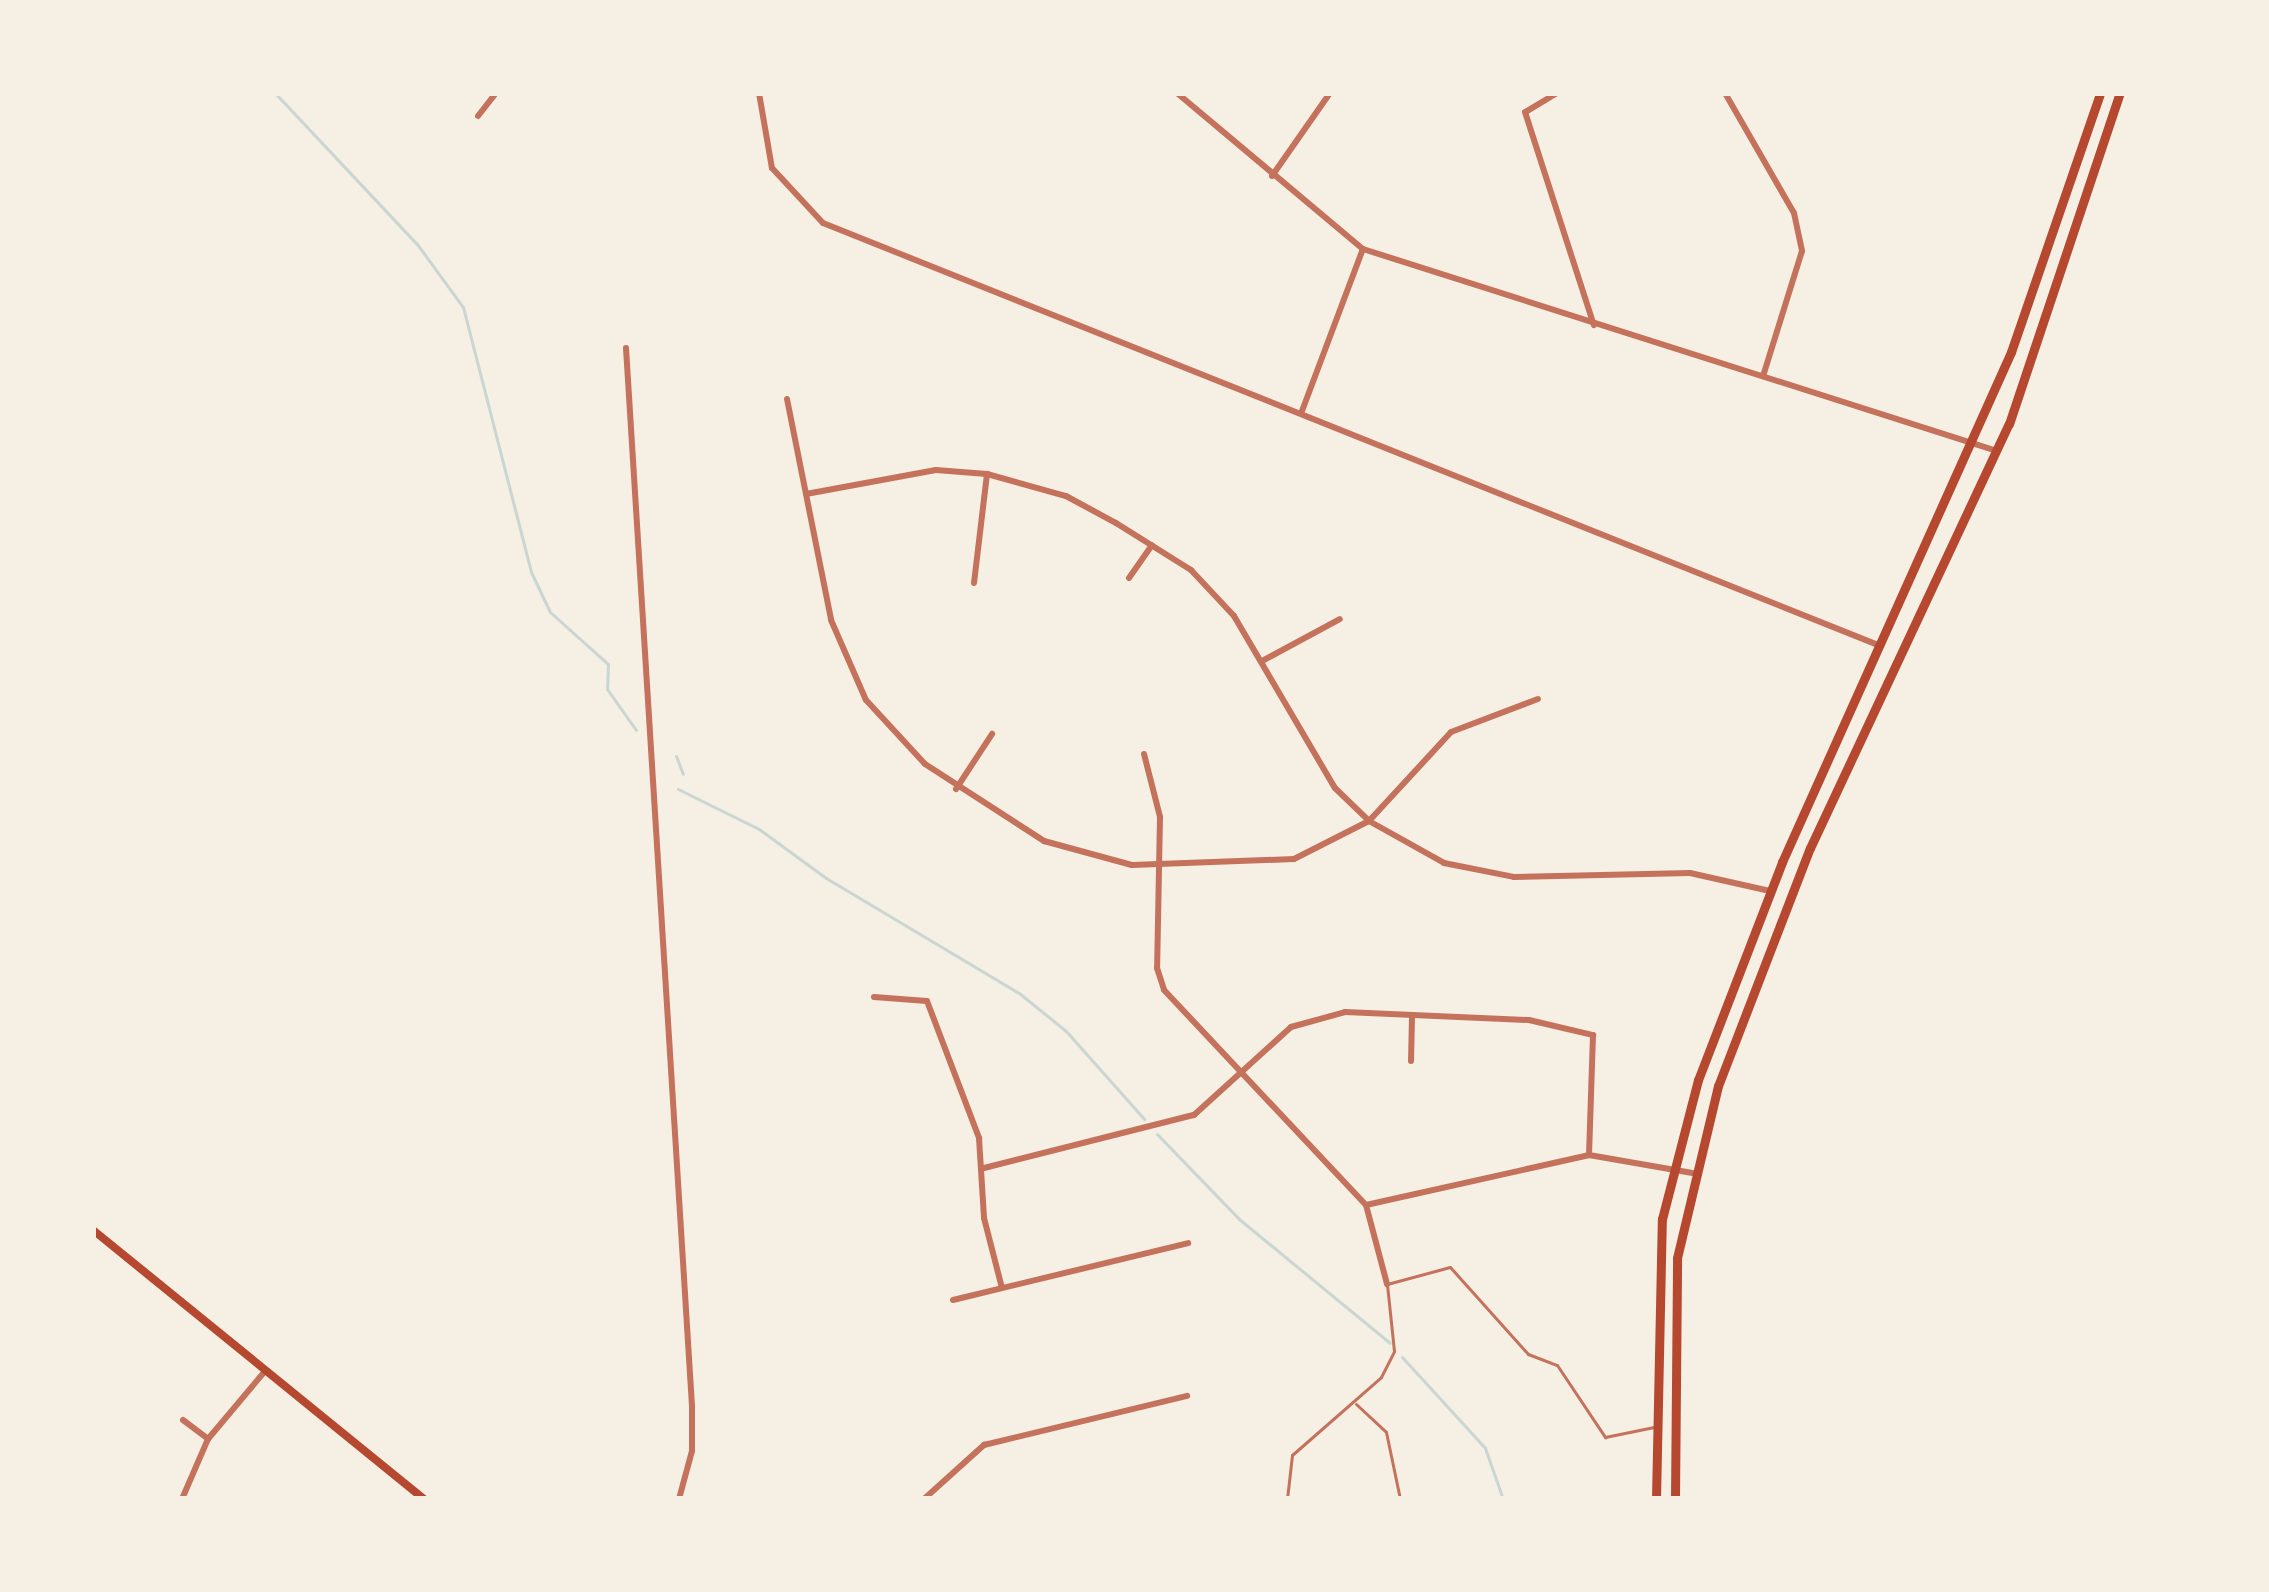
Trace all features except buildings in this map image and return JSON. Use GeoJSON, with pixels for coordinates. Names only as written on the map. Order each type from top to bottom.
{"type":"FeatureCollection","features":[{"type":"Feature","properties":{"kind":"main road"},"geometry":{"type":"LineString","coordinates":[[1656,1499],[1658,1267],[1671,1170],[1770,890],[2023,320],[2100,93]]}},
{"type":"Feature","properties":{"kind":"main road"},"geometry":{"type":"LineString","coordinates":[[1675,1499],[1673,1310],[1692,1173],[1804,863],[1997,451],[2120,93]]}},
{"type":"Feature","properties":{"kind":"main road"},"geometry":{"type":"LineString","coordinates":[[93,1230],[424,1499]]}},
{"type":"Feature","properties":{"kind":"street"},"geometry":{"type":"LineString","coordinates":[[478,116],[496,93]]}},
{"type":"Feature","properties":{"kind":"street"},"geometry":{"type":"LineString","coordinates":[[759,93],[772,168],[785,191],[823,223],[1878,645]]}},
{"type":"Feature","properties":{"kind":"street"},"geometry":{"type":"LineString","coordinates":[[1178,93],[1363,249],[1997,451]]}},
{"type":"Feature","properties":{"kind":"street"},"geometry":{"type":"LineString","coordinates":[[1272,176],[1330,93]]}},
{"type":"Feature","properties":{"kind":"street"},"geometry":{"type":"LineString","coordinates":[[1557,93],[1525,112],[1594,326]]}},
{"type":"Feature","properties":{"kind":"street"},"geometry":{"type":"LineString","coordinates":[[1725,93],[1794,213],[1802,251],[1763,376]]}},
{"type":"Feature","properties":{"kind":"street"},"geometry":{"type":"LineString","coordinates":[[1302,411],[1363,249]]}},
{"type":"Feature","properties":{"kind":"street"},"geometry":{"type":"LineString","coordinates":[[626,348],[691,1384],[692,1450],[679,1499]]}},
{"type":"Feature","properties":{"kind":"street"},"geometry":{"type":"LineString","coordinates":[[787,399],[843,656],[889,728],[956,789],[1044,841],[1162,867],[1294,859],[1369,821],[1450,732],[1538,699]]}},
{"type":"Feature","properties":{"kind":"street"},"geometry":{"type":"LineString","coordinates":[[806,494],[937,470],[987,474],[1066,496],[1191,570],[1264,660],[1335,788],[1369,821],[1479,874],[1690,873],[1770,890]]}},
{"type":"Feature","properties":{"kind":"street"},"geometry":{"type":"LineString","coordinates":[[974,583],[987,474]]}},
{"type":"Feature","properties":{"kind":"street"},"geometry":{"type":"LineString","coordinates":[[1129,578],[1152,544]]}},
{"type":"Feature","properties":{"kind":"street"},"geometry":{"type":"LineString","coordinates":[[1264,660],[1340,619]]}},
{"type":"Feature","properties":{"kind":"street"},"geometry":{"type":"LineString","coordinates":[[956,789],[992,734]]}},
{"type":"Feature","properties":{"kind":"street"},"geometry":{"type":"LineString","coordinates":[[1144,754],[1160,817],[1157,968],[1164,990],[1366,1205],[1387,1284]]}},
{"type":"Feature","properties":{"kind":"street"},"geometry":{"type":"LineString","coordinates":[[874,997],[926,1001],[983,1168],[984,1218],[1002,1288]]}},
{"type":"Feature","properties":{"kind":"street"},"geometry":{"type":"LineString","coordinates":[[983,1168],[1194,1115],[1291,1027],[1317,1016],[1529,1020],[1594,1035],[1588,1155]]}},
{"type":"Feature","properties":{"kind":"street"},"geometry":{"type":"LineString","coordinates":[[1411,1061],[1412,1016]]}},
{"type":"Feature","properties":{"kind":"street"},"geometry":{"type":"LineString","coordinates":[[1366,1205],[1588,1155],[1692,1173]]}},
{"type":"Feature","properties":{"kind":"street"},"geometry":{"type":"LineString","coordinates":[[953,1300],[1188,1243]]}},
{"type":"Feature","properties":{"kind":"street"},"geometry":{"type":"LineString","coordinates":[[182,1499],[208,1439],[266,1370]]}},
{"type":"Feature","properties":{"kind":"street"},"geometry":{"type":"LineString","coordinates":[[924,1499],[984,1445],[1187,1396]]}},
{"type":"Feature","properties":{"kind":"street"},"geometry":{"type":"LineString","coordinates":[[183,1420],[208,1439]]}},
{"type":"Feature","properties":{"kind":"lane"},"geometry":{"type":"LineString","coordinates":[[1287,1499],[1292,1455],[1355,1402],[1394,1351],[1387,1284],[1450,1267],[1528,1354],[1557,1365],[1605,1437],[1655,1427]]}},
{"type":"Feature","properties":{"kind":"lane"},"geometry":{"type":"LineString","coordinates":[[1355,1402],[1386,1432],[1400,1499]]}},
{"type":"Feature","properties":{"kind":"waterway"},"geometry":{"type":"LineString","coordinates":[[275,93],[417,244],[463,307],[531,572],[550,612],[608,664],[607,689],[636,730]]}},
{"type":"Feature","properties":{"kind":"waterway"},"geometry":{"type":"LineString","coordinates":[[676,756],[683,774]]}},
{"type":"Feature","properties":{"kind":"waterway"},"geometry":{"type":"LineString","coordinates":[[678,789],[759,829],[826,878],[1019,993],[1066,1031],[1144,1119]]}},
{"type":"Feature","properties":{"kind":"waterway"},"geometry":{"type":"LineString","coordinates":[[1157,1134],[1239,1219],[1390,1343]]}},
{"type":"Feature","properties":{"kind":"waterway"},"geometry":{"type":"LineString","coordinates":[[1402,1357],[1485,1448],[1503,1499]]}},
{"type":"Feature","properties":{"kind":"waterway"},"geometry":{"type":"LineString","coordinates":[[2173,1499],[2176,1490]]}}]}
